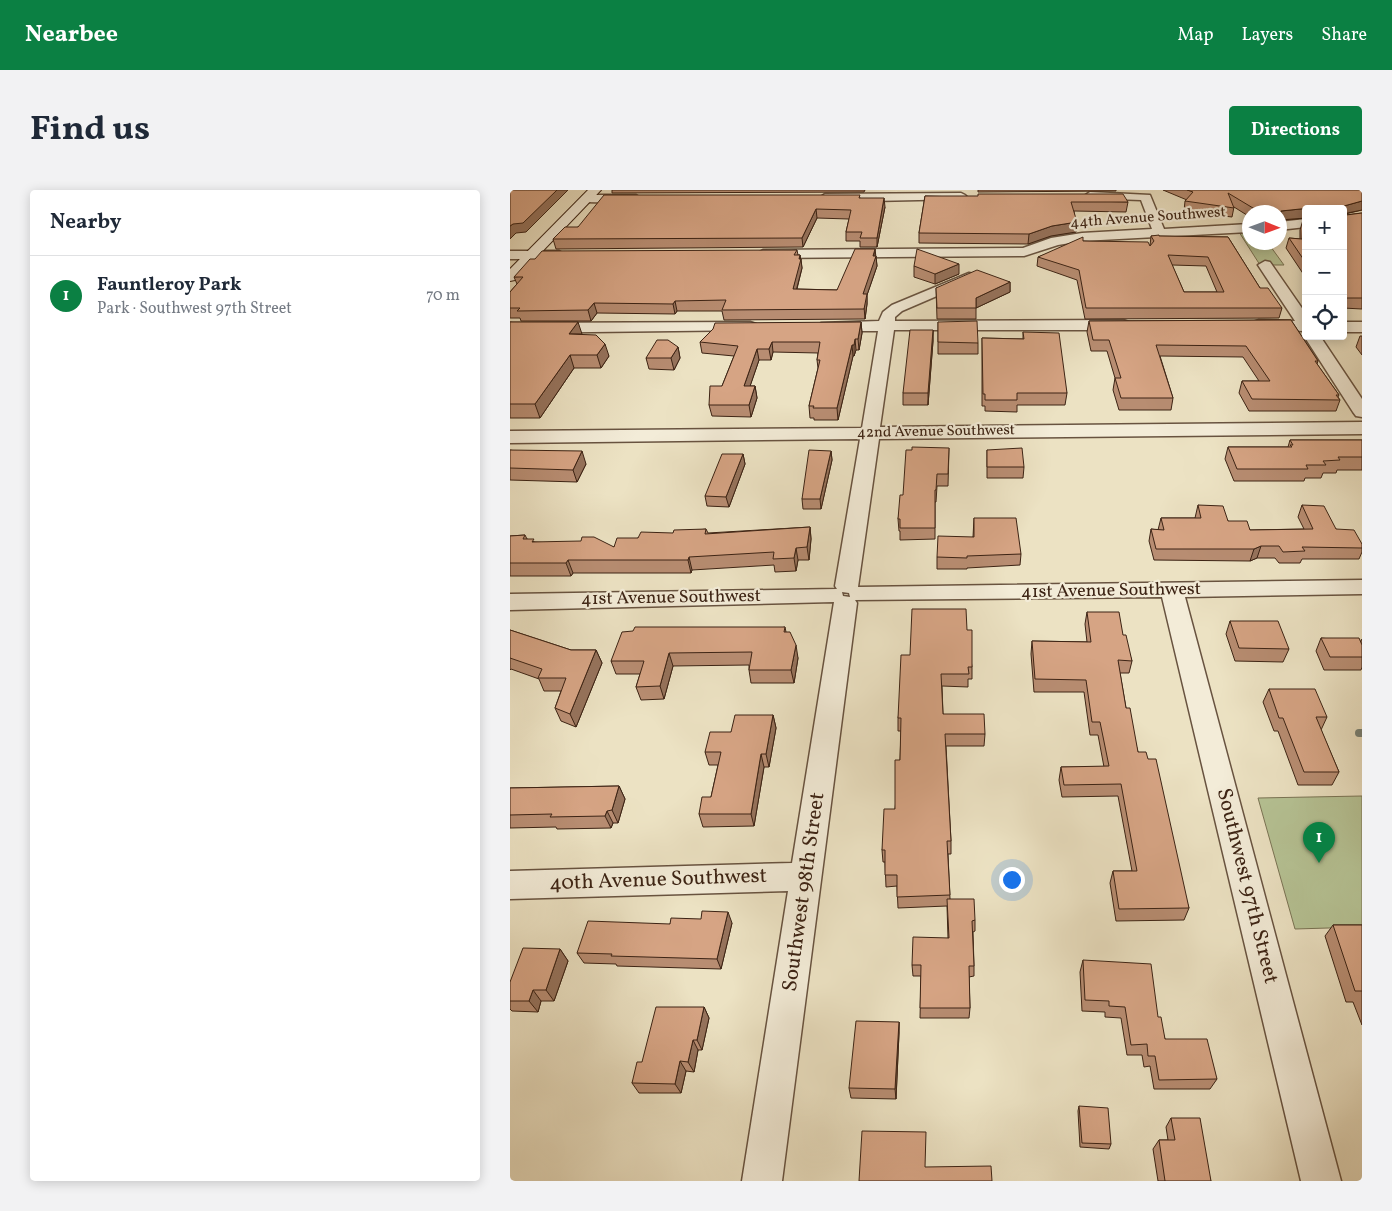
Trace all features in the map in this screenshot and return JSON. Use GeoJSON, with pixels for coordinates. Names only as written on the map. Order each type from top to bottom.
{"type":"FeatureCollection","features":[{"type":"Feature","properties":{"kind":"street"},"geometry":{"type":"LineString","coordinates":[[510,277],[591,194],[646,199]]}},
{"type":"Feature","properties":{"kind":"street"},"geometry":{"type":"LineString","coordinates":[[1080,196],[1146,197],[1159,231]]}},
{"type":"Feature","properties":{"kind":"street"},"geometry":{"type":"LineString","coordinates":[[812,198],[972,197]]}},
{"type":"Feature","properties":{"kind":"street"},"geometry":{"type":"LineString","coordinates":[[1287,225],[1302,223]]}},
{"type":"Feature","properties":{"kind":"street","name":"44th Avenue Southwest"},"geometry":{"type":"LineString","coordinates":[[750,254],[1024,252],[1056,241],[1082,237],[1159,231],[1242,228]]}},
{"type":"Feature","properties":{"kind":"street"},"geometry":{"type":"LineString","coordinates":[[885,326],[888,315],[897,308],[1024,252]]}},
{"type":"Feature","properties":{"kind":"street"},"geometry":{"type":"LineString","coordinates":[[510,256],[571,255]]}},
{"type":"Feature","properties":{"kind":"street"},"geometry":{"type":"LineString","coordinates":[[1265,265],[1302,320]]}},
{"type":"Feature","properties":{"kind":"street"},"geometry":{"type":"LineString","coordinates":[[816,326],[1140,325]]}},
{"type":"Feature","properties":{"kind":"street"},"geometry":{"type":"LineString","coordinates":[[1247,325],[1302,326]]}},
{"type":"Feature","properties":{"kind":"street","name":"Southwest 98th Street"},"geometry":{"type":"LineString","coordinates":[[762,1181],[885,326]]}},
{"type":"Feature","properties":{"kind":"street"},"geometry":{"type":"LineString","coordinates":[[510,328],[767,327]]}},
{"type":"Feature","properties":{"kind":"street"},"geometry":{"type":"LineString","coordinates":[[1347,327],[1362,327]]}},
{"type":"Feature","properties":{"kind":"street"},"geometry":{"type":"LineString","coordinates":[[1315,340],[1362,412]]}},
{"type":"Feature","properties":{"kind":"street","name":"42nd Avenue Southwest"},"geometry":{"type":"LineString","coordinates":[[510,437],[1362,428]]}},
{"type":"Feature","properties":{"kind":"street","name":"41st Avenue Southwest"},"geometry":{"type":"LineString","coordinates":[[510,602],[846,594],[1362,587]]}},
{"type":"Feature","properties":{"kind":"street","name":"Southwest 97th Street"},"geometry":{"type":"LineString","coordinates":[[1172,591],[1321,1181]]}},
{"type":"Feature","properties":{"kind":"street","name":"40th Avenue Southwest"},"geometry":{"type":"LineString","coordinates":[[510,885],[807,876]]}},
{"type":"Feature","properties":{"kind":"green space"},"geometry":{"type":"Polygon","coordinates":[[[1250,250],[1273,250],[1284,265],[1260,265],[1250,250]]]}},
{"type":"Feature","properties":{"kind":"green space"},"geometry":{"type":"Polygon","coordinates":[[[1362,796],[1362,927],[1295,929],[1258,798],[1362,796]]]}},
{"type":"Feature","properties":{"kind":"building"},"geometry":{"type":"Polygon","coordinates":[[[510,190],[557,190],[523,223],[510,226],[510,190]]]}},
{"type":"Feature","properties":{"kind":"building"},"geometry":{"type":"Polygon","coordinates":[[[1187,190],[1362,190],[1362,201],[1347,205],[1302,205],[1302,209],[1287,210],[1287,205],[1248,205],[1228,193],[1234,208],[1185,201],[1193,192],[1187,190]]]}},
{"type":"Feature","properties":{"kind":"building"},"geometry":{"type":"Polygon","coordinates":[[[978,194],[1123,194],[1128,202],[1071,202],[1077,222],[1052,226],[1029,234],[919,233],[925,196],[978,196],[978,194]]]}},
{"type":"Feature","properties":{"kind":"building"},"geometry":{"type":"Polygon","coordinates":[[[604,195],[860,195],[859,198],[884,198],[877,238],[860,238],[862,232],[846,232],[851,210],[816,209],[802,238],[553,239],[565,227],[578,227],[604,195]]]}},
{"type":"Feature","properties":{"kind":"building"},"geometry":{"type":"Polygon","coordinates":[[[1362,213],[1362,298],[1347,298],[1347,215],[1362,213]]]}},
{"type":"Feature","properties":{"kind":"building"},"geometry":{"type":"Polygon","coordinates":[[[1151,236],[1228,237],[1260,288],[1268,288],[1282,308],[1086,308],[1079,270],[1038,257],[1083,237],[1083,241],[1148,242],[1150,246],[1154,241],[1151,236]],[[1168,255],[1184,292],[1224,292],[1208,257],[1168,255]]]}},
{"type":"Feature","properties":{"kind":"building"},"geometry":{"type":"Polygon","coordinates":[[[1289,238],[1302,239],[1302,257],[1289,238]]]}},
{"type":"Feature","properties":{"kind":"building"},"geometry":{"type":"Polygon","coordinates":[[[855,249],[875,249],[873,256],[876,256],[863,294],[867,294],[864,309],[722,310],[726,300],[675,301],[673,304],[594,303],[588,310],[517,311],[520,308],[510,308],[510,292],[523,277],[514,277],[530,259],[535,259],[542,251],[797,250],[794,255],[800,255],[799,259],[801,259],[793,289],[837,290],[855,249]]]}},
{"type":"Feature","properties":{"kind":"building"},"geometry":{"type":"Polygon","coordinates":[[[917,249],[959,264],[935,274],[914,266],[917,249]]]}},
{"type":"Feature","properties":{"kind":"building"},"geometry":{"type":"Polygon","coordinates":[[[977,270],[1010,282],[976,298],[976,308],[937,308],[936,288],[977,270]]]}},
{"type":"Feature","properties":{"kind":"building"},"geometry":{"type":"Polygon","coordinates":[[[1291,320],[1302,337],[1302,340],[1304,340],[1318,361],[1315,361],[1339,395],[1336,395],[1340,400],[1252,399],[1242,381],[1270,381],[1246,346],[1156,345],[1173,398],[1121,398],[1115,378],[1121,378],[1109,340],[1093,340],[1089,321],[1291,320]]]}},
{"type":"Feature","properties":{"kind":"building"},"geometry":{"type":"Polygon","coordinates":[[[977,321],[978,343],[938,342],[938,322],[977,321]]]}},
{"type":"Feature","properties":{"kind":"building"},"geometry":{"type":"Polygon","coordinates":[[[510,322],[578,322],[569,334],[596,335],[605,344],[597,355],[570,355],[535,404],[510,404],[510,322]]]}},
{"type":"Feature","properties":{"kind":"building"},"geometry":{"type":"Polygon","coordinates":[[[861,322],[858,339],[855,339],[854,345],[852,345],[837,408],[813,408],[814,406],[809,406],[820,360],[817,360],[820,342],[772,342],[769,349],[757,349],[744,386],[755,386],[749,405],[709,405],[710,386],[722,386],[738,346],[700,342],[713,329],[715,323],[861,322]]]}},
{"type":"Feature","properties":{"kind":"building"},"geometry":{"type":"Polygon","coordinates":[[[910,330],[933,330],[928,393],[903,393],[910,330]]]}},
{"type":"Feature","properties":{"kind":"building"},"geometry":{"type":"Polygon","coordinates":[[[1023,332],[1059,333],[1067,393],[1017,393],[1017,400],[985,400],[985,394],[983,394],[982,338],[1024,339],[1023,332]]]}},
{"type":"Feature","properties":{"kind":"building"},"geometry":{"type":"Polygon","coordinates":[[[657,340],[668,340],[678,347],[671,358],[646,358],[657,340]]]}},
{"type":"Feature","properties":{"kind":"building"},"geometry":{"type":"Polygon","coordinates":[[[1290,440],[1362,440],[1362,457],[1338,457],[1340,460],[1323,461],[1326,465],[1306,465],[1308,469],[1237,469],[1228,447],[1292,447],[1290,445],[1293,445],[1290,440]]]}},
{"type":"Feature","properties":{"kind":"building"},"geometry":{"type":"Polygon","coordinates":[[[912,447],[949,448],[948,474],[937,474],[935,528],[900,528],[900,519],[898,519],[900,495],[903,495],[906,450],[912,450],[912,447]]]}},
{"type":"Feature","properties":{"kind":"building"},"geometry":{"type":"Polygon","coordinates":[[[1022,448],[1024,467],[987,467],[987,450],[1022,448]]]}},
{"type":"Feature","properties":{"kind":"building"},"geometry":{"type":"Polygon","coordinates":[[[510,450],[582,451],[573,470],[510,468],[510,450]]]}},
{"type":"Feature","properties":{"kind":"building"},"geometry":{"type":"Polygon","coordinates":[[[809,450],[831,451],[820,499],[802,499],[809,450]]]}},
{"type":"Feature","properties":{"kind":"building"},"geometry":{"type":"Polygon","coordinates":[[[722,454],[743,454],[726,497],[705,496],[722,454]]]}},
{"type":"Feature","properties":{"kind":"building"},"geometry":{"type":"Polygon","coordinates":[[[1198,505],[1223,506],[1228,521],[1247,521],[1250,530],[1313,529],[1302,505],[1324,506],[1336,529],[1354,530],[1362,544],[1362,548],[1302,547],[1305,551],[1283,552],[1279,546],[1261,546],[1254,549],[1156,549],[1151,529],[1164,530],[1161,518],[1201,518],[1198,505]]]}},
{"type":"Feature","properties":{"kind":"building"},"geometry":{"type":"Polygon","coordinates":[[[974,518],[1016,518],[1021,554],[967,556],[967,558],[937,557],[938,536],[974,537],[974,518]]]}},
{"type":"Feature","properties":{"kind":"building"},"geometry":{"type":"Polygon","coordinates":[[[810,527],[807,547],[796,548],[794,558],[773,559],[774,552],[689,557],[688,560],[568,560],[566,563],[510,563],[510,536],[525,535],[523,539],[534,539],[532,542],[581,541],[582,537],[594,537],[614,547],[617,538],[638,538],[641,532],[673,533],[674,530],[706,529],[705,534],[810,527]]]}},
{"type":"Feature","properties":{"kind":"building"},"geometry":{"type":"Polygon","coordinates":[[[912,609],[966,609],[967,630],[972,630],[972,667],[968,667],[969,674],[941,674],[943,714],[984,714],[985,734],[945,734],[951,841],[947,841],[950,895],[897,897],[897,875],[885,875],[885,850],[882,850],[884,809],[895,809],[895,760],[900,760],[901,718],[898,718],[901,655],[910,655],[912,609]]]}},
{"type":"Feature","properties":{"kind":"building"},"geometry":{"type":"Polygon","coordinates":[[[1087,612],[1119,612],[1123,635],[1126,635],[1132,661],[1118,660],[1126,708],[1130,708],[1138,752],[1146,752],[1148,759],[1156,759],[1189,908],[1119,909],[1113,871],[1137,871],[1121,784],[1064,785],[1061,767],[1109,766],[1100,722],[1092,722],[1086,680],[1035,679],[1032,641],[1091,642],[1087,612]]]}},
{"type":"Feature","properties":{"kind":"building"},"geometry":{"type":"Polygon","coordinates":[[[1230,621],[1278,621],[1289,649],[1239,648],[1230,621]]]}},
{"type":"Feature","properties":{"kind":"building"},"geometry":{"type":"Polygon","coordinates":[[[635,627],[785,627],[784,632],[790,632],[796,645],[791,670],[749,670],[752,652],[669,653],[660,686],[636,687],[644,661],[611,661],[622,632],[633,631],[635,627]]]}},
{"type":"Feature","properties":{"kind":"building"},"geometry":{"type":"Polygon","coordinates":[[[510,630],[571,650],[596,650],[570,714],[555,708],[566,678],[538,678],[542,669],[510,658],[510,630]]]}},
{"type":"Feature","properties":{"kind":"building"},"geometry":{"type":"Polygon","coordinates":[[[1321,638],[1359,638],[1362,645],[1362,657],[1330,657],[1321,638]]]}},
{"type":"Feature","properties":{"kind":"building"},"geometry":{"type":"Polygon","coordinates":[[[1269,689],[1315,689],[1327,717],[1316,717],[1339,772],[1304,772],[1283,718],[1279,718],[1269,689]]]}},
{"type":"Feature","properties":{"kind":"building"},"geometry":{"type":"Polygon","coordinates":[[[735,715],[773,715],[766,754],[761,754],[751,814],[699,814],[702,797],[711,797],[721,752],[705,752],[710,732],[731,732],[735,715]]]}},
{"type":"Feature","properties":{"kind":"building"},"geometry":{"type":"Polygon","coordinates":[[[619,786],[612,810],[607,811],[605,816],[550,817],[552,814],[510,815],[510,788],[619,786]]]}},
{"type":"Feature","properties":{"kind":"building"},"geometry":{"type":"Polygon","coordinates":[[[947,899],[974,899],[975,920],[972,921],[974,966],[969,966],[970,1008],[920,1008],[921,965],[912,965],[913,937],[949,938],[947,899]]]}},
{"type":"Feature","properties":{"kind":"building"},"geometry":{"type":"Polygon","coordinates":[[[702,911],[728,912],[717,959],[611,956],[612,954],[577,953],[588,921],[670,924],[671,918],[701,919],[702,911]]]}},
{"type":"Feature","properties":{"kind":"building"},"geometry":{"type":"Polygon","coordinates":[[[1333,925],[1362,925],[1362,991],[1355,991],[1333,925]]]}},
{"type":"Feature","properties":{"kind":"building"},"geometry":{"type":"Polygon","coordinates":[[[523,948],[560,949],[546,990],[533,990],[529,1001],[510,1001],[510,982],[523,948]]]}},
{"type":"Feature","properties":{"kind":"building"},"geometry":{"type":"Polygon","coordinates":[[[1083,960],[1151,964],[1158,1017],[1161,1017],[1165,1039],[1207,1039],[1217,1079],[1159,1080],[1155,1056],[1148,1056],[1147,1044],[1131,1045],[1125,1007],[1109,1006],[1109,1001],[1085,1000],[1083,960]]]}},
{"type":"Feature","properties":{"kind":"building"},"geometry":{"type":"Polygon","coordinates":[[[656,1007],[704,1007],[697,1040],[693,1040],[688,1062],[680,1061],[675,1084],[632,1083],[637,1062],[642,1062],[656,1007]]]}},
{"type":"Feature","properties":{"kind":"building"},"geometry":{"type":"Polygon","coordinates":[[[856,1021],[899,1022],[895,1089],[849,1088],[856,1021]]]}},
{"type":"Feature","properties":{"kind":"building"},"geometry":{"type":"Polygon","coordinates":[[[1079,1106],[1108,1108],[1111,1144],[1082,1143],[1079,1106]]]}},
{"type":"Feature","properties":{"kind":"building"},"geometry":{"type":"Polygon","coordinates":[[[1171,1118],[1200,1118],[1211,1181],[1165,1181],[1159,1140],[1175,1140],[1171,1118]]]}},
{"type":"Feature","properties":{"kind":"building"},"geometry":{"type":"Polygon","coordinates":[[[862,1131],[926,1132],[925,1167],[991,1166],[992,1181],[859,1181],[862,1131]]]}},
{"type":"Feature","properties":{"kind":"place","name":"Fauntleroy Park"},"geometry":{"type":"Point","coordinates":[1319,863]}}]}
